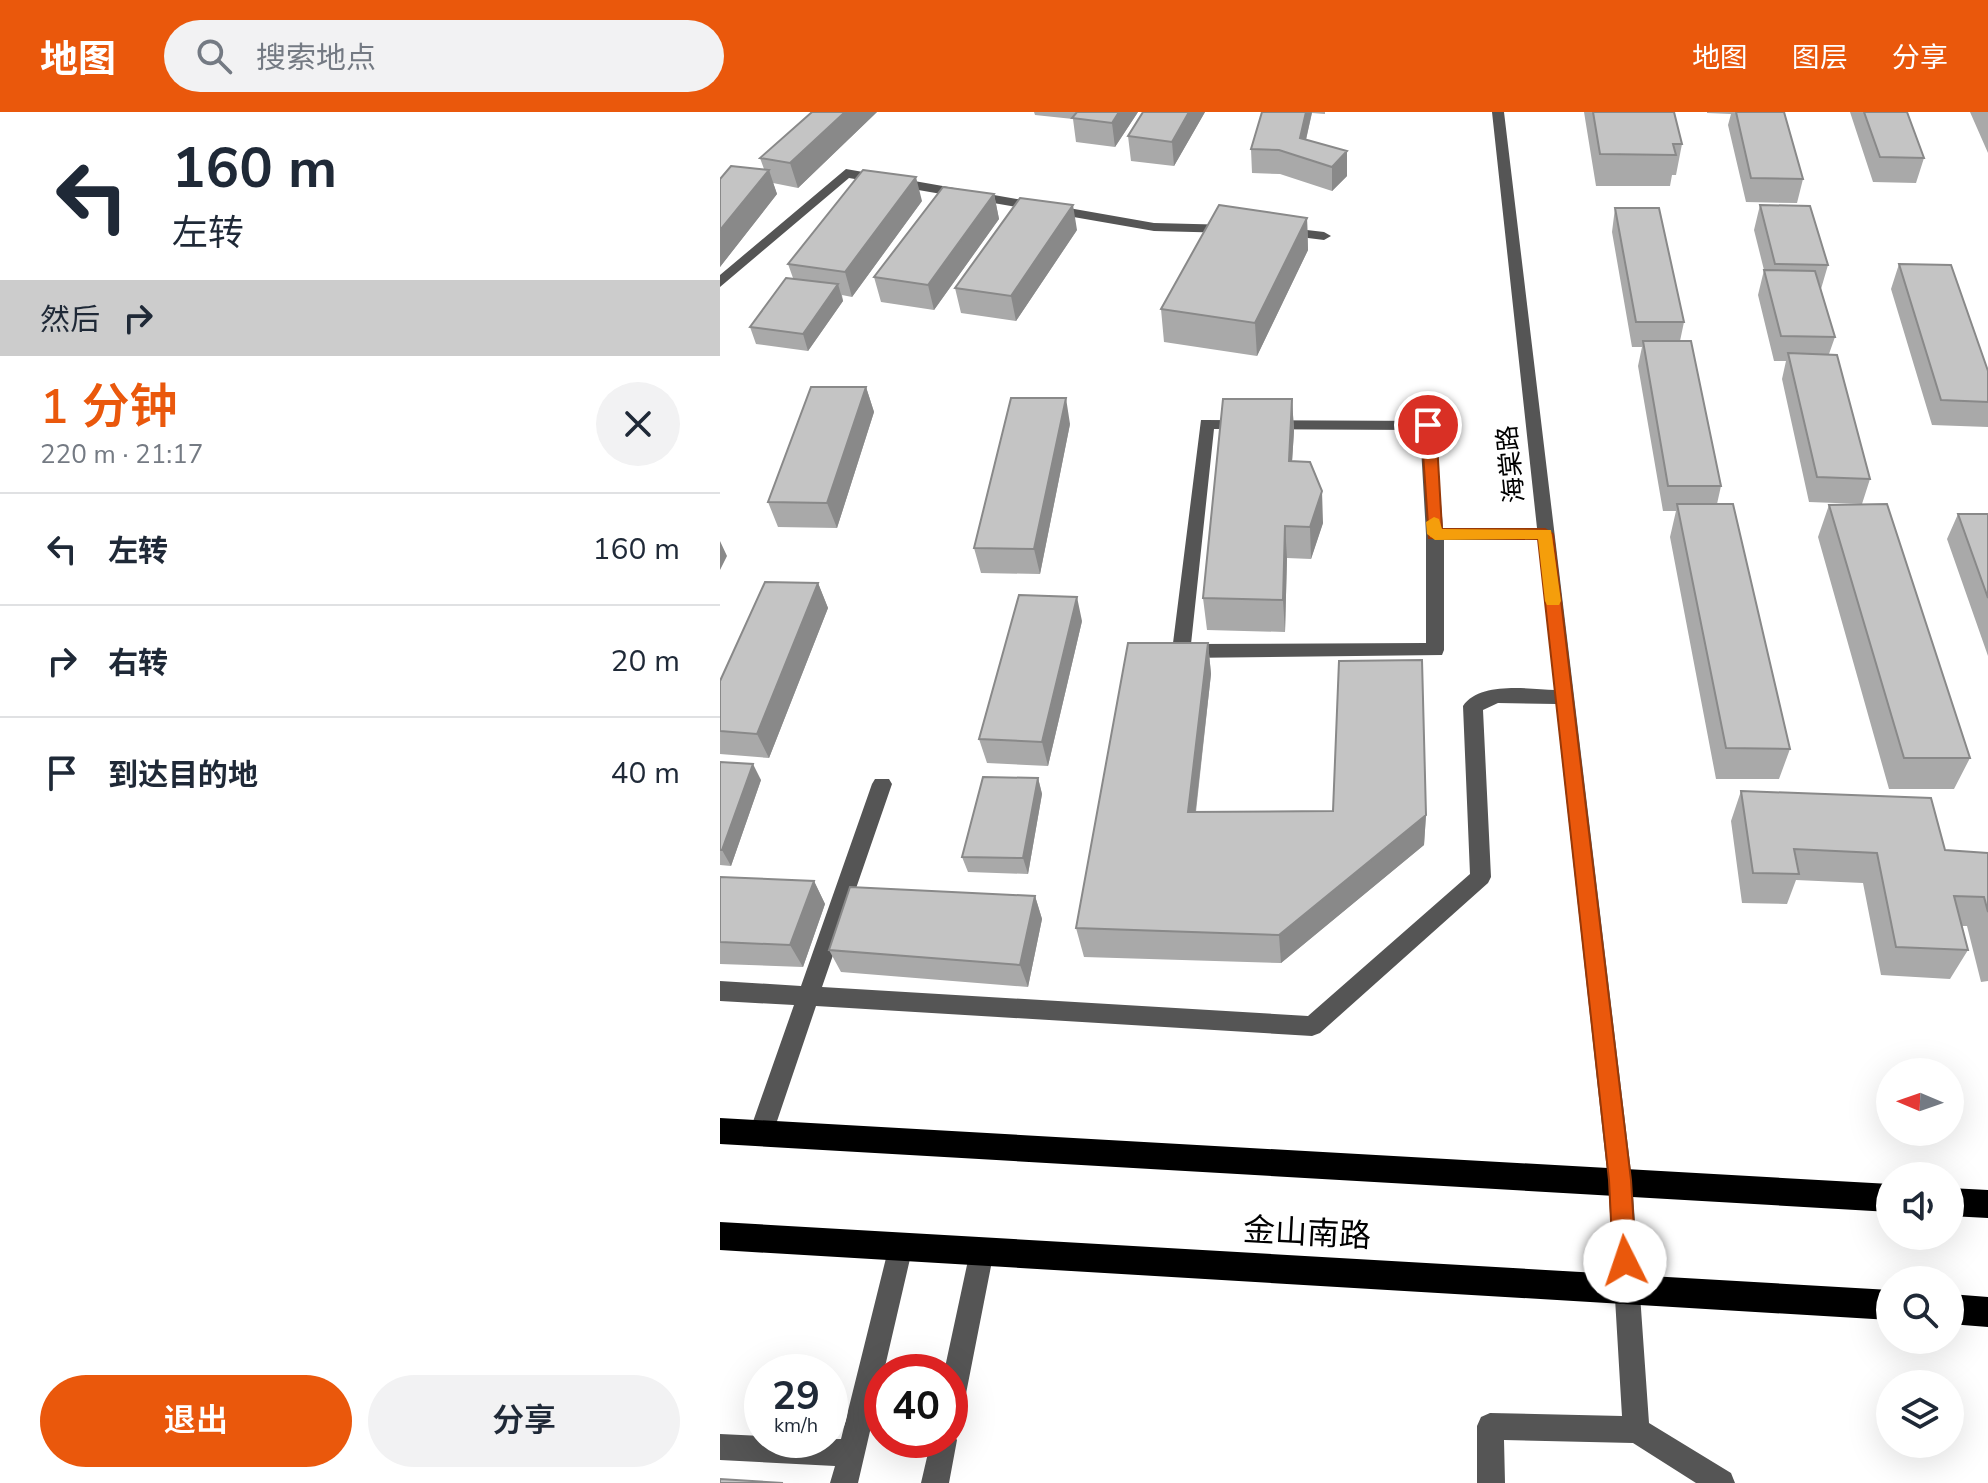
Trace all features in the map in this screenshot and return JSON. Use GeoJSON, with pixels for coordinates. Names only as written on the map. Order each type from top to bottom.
{"type":"FeatureCollection","features":[{"type":"Feature","properties":{"kind":"highway"},"geometry":{"type":"LineString","coordinates":[[720,1131],[1620,1180],[1876,1197]]}},
{"type":"Feature","properties":{"kind":"highway"},"geometry":{"type":"LineString","coordinates":[[1964,1203],[1988,1204]]}},
{"type":"Feature","properties":{"kind":"highway","name":"金山南路"},"geometry":{"type":"LineString","coordinates":[[720,1236],[1876,1304]]}},
{"type":"Feature","properties":{"kind":"highway"},"geometry":{"type":"LineString","coordinates":[[1964,1310],[1988,1312]]}},
{"type":"Feature","properties":{"kind":"street","name":"海棠路"},"geometry":{"type":"LineString","coordinates":[[1498,112],[1620,1180],[1636,1430]]}},
{"type":"Feature","properties":{"kind":"street"},"geometry":{"type":"LineString","coordinates":[[720,283],[846,173],[1154,227],[1324,236]]}},
{"type":"Feature","properties":{"kind":"street"},"geometry":{"type":"LineString","coordinates":[[1207,424],[1428,425],[1435,534],[1435,650],[1181,651],[1207,424]]}},
{"type":"Feature","properties":{"kind":"street"},"geometry":{"type":"LineString","coordinates":[[1435,534],[1545,534]]}},
{"type":"Feature","properties":{"kind":"street"},"geometry":{"type":"LineString","coordinates":[[720,991],[1312,1026],[1481,877],[1473,706],[1496,696],[1564,697]]}},
{"type":"Feature","properties":{"kind":"street"},"geometry":{"type":"LineString","coordinates":[[761,1133],[882,784]]}},
{"type":"Feature","properties":{"kind":"street"},"geometry":{"type":"LineString","coordinates":[[844,1483],[901,1246]]}},
{"type":"Feature","properties":{"kind":"street"},"geometry":{"type":"LineString","coordinates":[[961,1354],[982,1251]]}},
{"type":"Feature","properties":{"kind":"street"},"geometry":{"type":"LineString","coordinates":[[1491,1483],[1490,1426],[1636,1430],[1721,1483]]}},
{"type":"Feature","properties":{"kind":"street"},"geometry":{"type":"LineString","coordinates":[[720,1447],[851,1453]]}},
{"type":"Feature","properties":{"kind":"street"},"geometry":{"type":"LineString","coordinates":[[935,1483],[940,1458]]}},
{"type":"Feature","properties":{"kind":"building"},"geometry":{"type":"Polygon","coordinates":[[[812,112],[845,112],[790,163],[760,158],[812,112]]]}},
{"type":"Feature","properties":{"kind":"building"},"geometry":{"type":"Polygon","coordinates":[[[1077,112],[1119,112],[1112,123],[1072,118],[1077,112]]]}},
{"type":"Feature","properties":{"kind":"building"},"geometry":{"type":"Polygon","coordinates":[[[1143,112],[1189,112],[1172,142],[1128,136],[1143,112]]]}},
{"type":"Feature","properties":{"kind":"building"},"geometry":{"type":"Polygon","coordinates":[[[1262,112],[1306,112],[1300,138],[1347,151],[1332,167],[1279,150],[1251,149],[1262,112]]]}},
{"type":"Feature","properties":{"kind":"building"},"geometry":{"type":"Polygon","coordinates":[[[1593,112],[1674,112],[1682,144],[1673,144],[1676,155],[1600,154],[1593,112]]]}},
{"type":"Feature","properties":{"kind":"building"},"geometry":{"type":"Polygon","coordinates":[[[1736,112],[1784,112],[1803,179],[1751,178],[1736,112]]]}},
{"type":"Feature","properties":{"kind":"building"},"geometry":{"type":"Polygon","coordinates":[[[1864,112],[1907,112],[1924,158],[1880,157],[1864,112]]]}},
{"type":"Feature","properties":{"kind":"building"},"geometry":{"type":"Polygon","coordinates":[[[731,166],[769,170],[720,230],[720,179],[731,166]]]}},
{"type":"Feature","properties":{"kind":"building"},"geometry":{"type":"Polygon","coordinates":[[[863,170],[916,177],[845,272],[788,264],[863,170]]]}},
{"type":"Feature","properties":{"kind":"building"},"geometry":{"type":"Polygon","coordinates":[[[943,187],[994,194],[928,285],[874,277],[943,187]]]}},
{"type":"Feature","properties":{"kind":"building"},"geometry":{"type":"Polygon","coordinates":[[[1020,198],[1073,205],[1011,296],[955,288],[1020,198]]]}},
{"type":"Feature","properties":{"kind":"building"},"geometry":{"type":"Polygon","coordinates":[[[1219,205],[1307,218],[1255,323],[1161,309],[1219,205]]]}},
{"type":"Feature","properties":{"kind":"building"},"geometry":{"type":"Polygon","coordinates":[[[1760,205],[1810,206],[1828,265],[1775,264],[1760,205]]]}},
{"type":"Feature","properties":{"kind":"building"},"geometry":{"type":"Polygon","coordinates":[[[1615,208],[1659,208],[1684,322],[1636,322],[1615,208]]]}},
{"type":"Feature","properties":{"kind":"building"},"geometry":{"type":"Polygon","coordinates":[[[1899,264],[1951,265],[1988,371],[1988,402],[1941,400],[1899,264]]]}},
{"type":"Feature","properties":{"kind":"building"},"geometry":{"type":"Polygon","coordinates":[[[1764,270],[1815,271],[1835,337],[1781,336],[1764,270]]]}},
{"type":"Feature","properties":{"kind":"building"},"geometry":{"type":"Polygon","coordinates":[[[786,278],[838,284],[803,334],[750,327],[786,278]]]}},
{"type":"Feature","properties":{"kind":"building"},"geometry":{"type":"Polygon","coordinates":[[[1643,341],[1691,341],[1721,486],[1668,486],[1643,341]]]}},
{"type":"Feature","properties":{"kind":"building"},"geometry":{"type":"Polygon","coordinates":[[[1788,353],[1837,355],[1870,479],[1817,477],[1788,353]]]}},
{"type":"Feature","properties":{"kind":"building"},"geometry":{"type":"Polygon","coordinates":[[[811,387],[866,387],[827,503],[768,502],[811,387]]]}},
{"type":"Feature","properties":{"kind":"building"},"geometry":{"type":"Polygon","coordinates":[[[1011,398],[1066,398],[1034,549],[974,548],[1011,398]]]}},
{"type":"Feature","properties":{"kind":"building"},"geometry":{"type":"Polygon","coordinates":[[[1223,399],[1292,399],[1289,461],[1310,462],[1322,491],[1310,527],[1285,526],[1283,600],[1203,598],[1223,399]]]}},
{"type":"Feature","properties":{"kind":"building"},"geometry":{"type":"Polygon","coordinates":[[[1677,504],[1733,504],[1790,749],[1726,748],[1677,504]]]}},
{"type":"Feature","properties":{"kind":"building"},"geometry":{"type":"Polygon","coordinates":[[[1887,504],[1970,758],[1904,758],[1829,505],[1887,504]]]}},
{"type":"Feature","properties":{"kind":"building"},"geometry":{"type":"Polygon","coordinates":[[[1958,514],[1988,514],[1988,598],[1958,514]]]}},
{"type":"Feature","properties":{"kind":"building"},"geometry":{"type":"Polygon","coordinates":[[[765,582],[818,583],[757,734],[720,731],[720,681],[765,582]]]}},
{"type":"Feature","properties":{"kind":"building"},"geometry":{"type":"Polygon","coordinates":[[[1019,595],[1077,597],[1042,742],[979,739],[1019,595]]]}},
{"type":"Feature","properties":{"kind":"building"},"geometry":{"type":"Polygon","coordinates":[[[1128,643],[1208,643],[1188,812],[1333,811],[1339,661],[1422,660],[1426,815],[1279,935],[1076,928],[1128,643]]]}},
{"type":"Feature","properties":{"kind":"building"},"geometry":{"type":"Polygon","coordinates":[[[720,762],[753,764],[722,850],[720,850],[720,762]]]}},
{"type":"Feature","properties":{"kind":"building"},"geometry":{"type":"Polygon","coordinates":[[[983,777],[1038,778],[1023,858],[962,857],[983,777]]]}},
{"type":"Feature","properties":{"kind":"building"},"geometry":{"type":"Polygon","coordinates":[[[1741,791],[1931,798],[1945,850],[1988,853],[1988,912],[1984,897],[1954,896],[1968,950],[1896,947],[1877,853],[1794,849],[1799,874],[1753,873],[1741,791]]]}},
{"type":"Feature","properties":{"kind":"building"},"geometry":{"type":"Polygon","coordinates":[[[720,877],[814,881],[790,945],[720,942],[720,877]]]}},
{"type":"Feature","properties":{"kind":"building"},"geometry":{"type":"Polygon","coordinates":[[[850,887],[1035,896],[1020,965],[829,950],[850,887]]]}},
{"type":"Feature","properties":{"kind":"building"},"geometry":{"type":"Polygon","coordinates":[[[720,1479],[783,1483],[720,1483],[720,1479]]]}},
{"type":"Feature","properties":{"kind":"slow traffic"},"geometry":{"type":"LineString","coordinates":[[1434,522],[1435,534],[1545,534],[1553,601]]}},
{"type":"Feature","properties":{"kind":"route"},"geometry":{"type":"LineString","coordinates":[[1428,425],[1435,534],[1545,534],[1620,1180],[1625,1261]]}}]}
